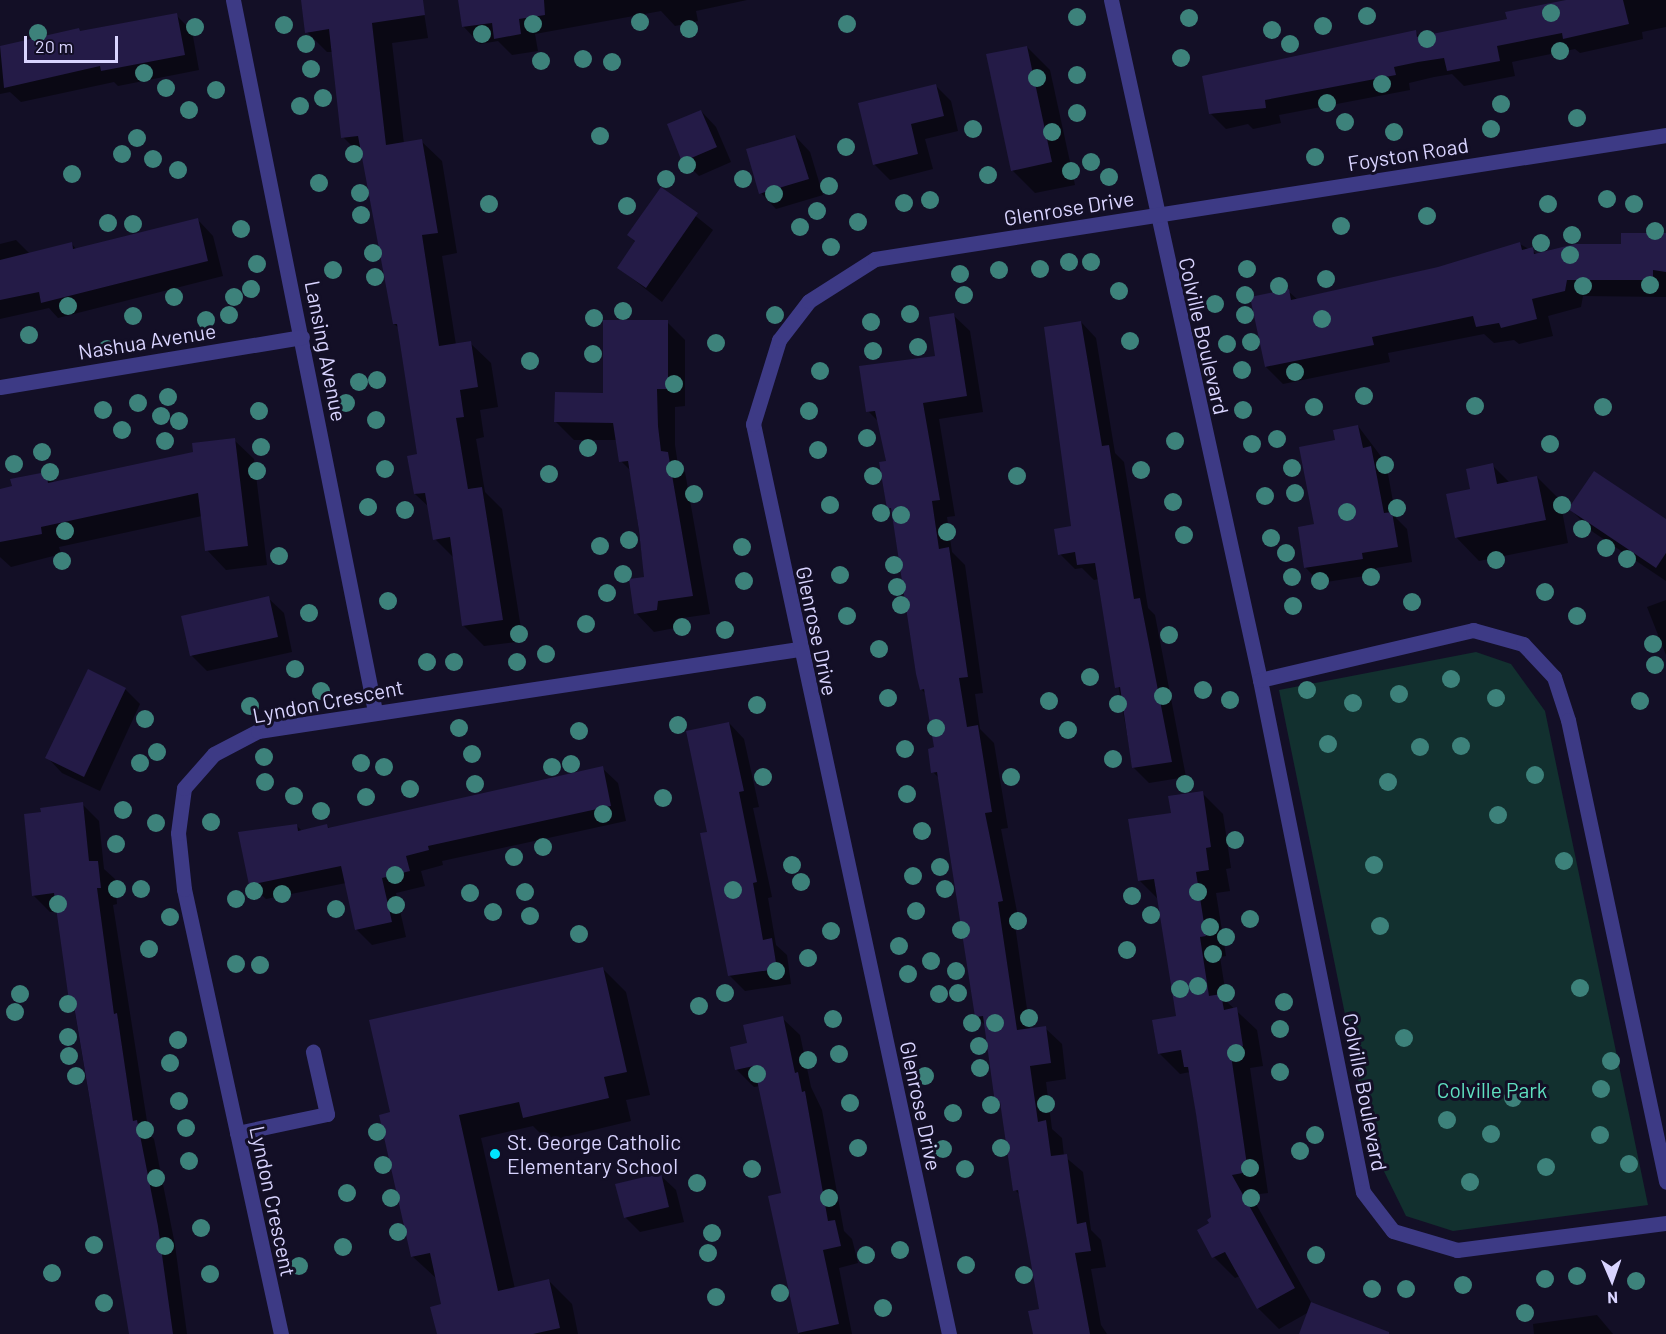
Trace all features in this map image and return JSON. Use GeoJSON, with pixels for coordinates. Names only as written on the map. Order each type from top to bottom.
{"type":"FeatureCollection","features":[{"type":"Feature","properties":{"kind":"street","name":"Lansing Avenue"},"geometry":{"type":"LineString","coordinates":[[233,0],[375,711]]}},
{"type":"Feature","properties":{"kind":"street","name":"Colville Boulevard"},"geometry":{"type":"LineString","coordinates":[[1111,0],[1156,215],[1260,680],[1363,1192],[1393,1231],[1457,1250],[1666,1223]]}},
{"type":"Feature","properties":{"kind":"street","name":"Foyston Road"},"geometry":{"type":"LineString","coordinates":[[1156,215],[1666,135]]}},
{"type":"Feature","properties":{"kind":"street","name":"Glenrose Drive"},"geometry":{"type":"LineString","coordinates":[[949,1334],[753,424],[779,340],[809,301],[875,259],[1156,215]]}},
{"type":"Feature","properties":{"kind":"street","name":"Nashua Avenue"},"geometry":{"type":"LineString","coordinates":[[0,387],[302,337]]}},
{"type":"Feature","properties":{"kind":"street"},"geometry":{"type":"LineString","coordinates":[[1260,680],[1473,630],[1522,644],[1554,677],[1568,720],[1666,1182]]}},
{"type":"Feature","properties":{"kind":"street","name":"Lyndon Crescent"},"geometry":{"type":"LineString","coordinates":[[281,1334],[184,889],[178,833],[184,788],[214,754],[258,731],[375,711],[800,649]]}},
{"type":"Feature","properties":{"kind":"street"},"geometry":{"type":"LineString","coordinates":[[237,1133],[327,1114],[313,1052]]}},
{"type":"Feature","properties":{"kind":"green space","name":"Colville Park"},"geometry":{"type":"Polygon","coordinates":[[[1476,652],[1511,664],[1545,711],[1648,1205],[1453,1231],[1406,1216],[1372,1147],[1279,690],[1476,652]]]}},
{"type":"Feature","properties":{"kind":"building"},"geometry":{"type":"Polygon","coordinates":[[[301,0],[423,0],[425,15],[372,23],[386,145],[422,139],[438,233],[422,235],[439,346],[471,341],[478,387],[460,390],[464,417],[456,418],[468,489],[482,487],[503,620],[462,626],[450,537],[433,540],[425,493],[414,494],[407,456],[417,454],[397,324],[393,324],[358,136],[341,138],[329,29],[305,33],[301,0]]]}},
{"type":"Feature","properties":{"kind":"building"},"geometry":{"type":"Polygon","coordinates":[[[458,0],[544,0],[545,15],[519,19],[521,34],[494,39],[492,23],[462,27],[458,0]]]}},
{"type":"Feature","properties":{"kind":"building"},"geometry":{"type":"Polygon","coordinates":[[[1566,0],[1623,0],[1629,24],[1563,39],[1562,33],[1497,46],[1500,61],[1447,71],[1444,58],[1418,62],[1394,67],[1396,75],[1265,100],[1266,108],[1209,114],[1202,76],[1416,30],[1417,37],[1507,19],[1505,12],[1566,0]]]}},
{"type":"Feature","properties":{"kind":"building"},"geometry":{"type":"Polygon","coordinates":[[[177,13],[185,55],[101,71],[100,66],[4,88],[0,46],[79,28],[80,31],[177,13]]]}},
{"type":"Feature","properties":{"kind":"building"},"geometry":{"type":"Polygon","coordinates":[[[1027,46],[1052,162],[1011,171],[986,54],[1027,46]]]}},
{"type":"Feature","properties":{"kind":"building"},"geometry":{"type":"Polygon","coordinates":[[[936,84],[944,116],[911,124],[918,154],[873,165],[858,103],[936,84]]]}},
{"type":"Feature","properties":{"kind":"building"},"geometry":{"type":"Polygon","coordinates":[[[701,110],[717,147],[682,162],[667,124],[701,110]]]}},
{"type":"Feature","properties":{"kind":"building"},"geometry":{"type":"Polygon","coordinates":[[[795,135],[809,179],[759,194],[746,149],[795,135]]]}},
{"type":"Feature","properties":{"kind":"building"},"geometry":{"type":"Polygon","coordinates":[[[661,187],[698,213],[646,288],[617,268],[635,241],[627,235],[661,187]]]}},
{"type":"Feature","properties":{"kind":"building"},"geometry":{"type":"Polygon","coordinates":[[[198,218],[208,261],[41,303],[39,292],[0,300],[0,260],[72,242],[73,249],[198,218]]]}},
{"type":"Feature","properties":{"kind":"building"},"geometry":{"type":"Polygon","coordinates":[[[1621,233],[1666,233],[1666,272],[1653,270],[1653,280],[1567,280],[1565,291],[1532,299],[1537,319],[1501,328],[1499,323],[1476,327],[1473,316],[1372,337],[1374,345],[1265,367],[1250,297],[1289,289],[1291,300],[1438,267],[1520,242],[1522,250],[1533,247],[1534,254],[1575,244],[1621,244],[1621,233]]]}},
{"type":"Feature","properties":{"kind":"building"},"geometry":{"type":"Polygon","coordinates":[[[954,313],[967,396],[923,403],[940,500],[932,501],[939,549],[949,547],[968,677],[959,678],[967,727],[978,725],[992,812],[985,813],[1003,901],[998,902],[1017,1030],[1046,1026],[1051,1063],[1030,1066],[1038,1122],[1046,1120],[1051,1156],[1067,1154],[1077,1224],[1086,1222],[1091,1251],[1075,1253],[1090,1334],[1033,1334],[1028,1311],[1039,1309],[1018,1190],[1013,1191],[1000,1102],[995,1103],[983,1016],[975,1017],[937,772],[931,773],[928,749],[934,747],[924,689],[920,690],[916,674],[891,508],[887,509],[879,462],[886,461],[875,411],[866,412],[859,366],[935,356],[929,317],[954,313]]]}},
{"type":"Feature","properties":{"kind":"building"},"geometry":{"type":"Polygon","coordinates":[[[603,320],[668,320],[668,389],[657,389],[658,426],[661,451],[668,452],[693,596],[658,601],[657,610],[634,614],[629,579],[644,577],[639,531],[628,461],[619,462],[613,423],[554,422],[555,392],[603,393],[603,320]]]}},
{"type":"Feature","properties":{"kind":"building"},"geometry":{"type":"Polygon","coordinates":[[[1081,321],[1102,446],[1109,445],[1134,599],[1140,598],[1172,762],[1132,768],[1120,687],[1115,688],[1095,563],[1077,565],[1075,552],[1058,555],[1054,529],[1071,526],[1044,327],[1081,321]]]}},
{"type":"Feature","properties":{"kind":"building"},"geometry":{"type":"Polygon","coordinates":[[[1358,425],[1363,448],[1371,446],[1384,513],[1392,512],[1398,547],[1362,553],[1363,559],[1304,568],[1298,527],[1314,524],[1299,447],[1335,440],[1333,430],[1358,425]]]}},
{"type":"Feature","properties":{"kind":"building"},"geometry":{"type":"Polygon","coordinates":[[[235,438],[248,546],[205,551],[198,493],[41,527],[42,534],[0,542],[0,489],[12,486],[10,479],[46,472],[48,483],[193,452],[192,443],[235,438]]]}},
{"type":"Feature","properties":{"kind":"building"},"geometry":{"type":"Polygon","coordinates":[[[1493,463],[1497,484],[1537,476],[1546,520],[1455,538],[1446,494],[1470,489],[1466,469],[1493,463]]]}},
{"type":"Feature","properties":{"kind":"building"},"geometry":{"type":"Polygon","coordinates":[[[1594,471],[1666,519],[1666,553],[1656,568],[1568,509],[1594,471]]]}},
{"type":"Feature","properties":{"kind":"building"},"geometry":{"type":"Polygon","coordinates":[[[269,596],[278,637],[190,656],[181,616],[269,596]]]}},
{"type":"Feature","properties":{"kind":"building"},"geometry":{"type":"Polygon","coordinates":[[[88,669],[126,688],[84,777],[45,758],[88,669]]]}},
{"type":"Feature","properties":{"kind":"building"},"geometry":{"type":"Polygon","coordinates":[[[729,722],[744,791],[739,792],[757,882],[753,883],[763,940],[772,938],[777,969],[728,976],[700,833],[707,832],[686,731],[729,722]]]}},
{"type":"Feature","properties":{"kind":"building"},"geometry":{"type":"Polygon","coordinates":[[[603,766],[611,806],[428,846],[429,850],[406,856],[410,871],[382,878],[392,922],[355,930],[341,866],[249,885],[238,832],[297,824],[298,831],[327,824],[328,828],[603,766]]]}},
{"type":"Feature","properties":{"kind":"building"},"geometry":{"type":"Polygon","coordinates":[[[1203,791],[1211,847],[1206,848],[1209,870],[1196,872],[1206,936],[1200,937],[1209,996],[1221,994],[1224,1010],[1237,1007],[1243,1046],[1230,1048],[1248,1172],[1232,1175],[1295,1288],[1257,1309],[1225,1252],[1212,1258],[1197,1230],[1209,1223],[1207,1220],[1211,1217],[1196,1114],[1188,1067],[1184,1067],[1181,1050],[1158,1054],[1152,1020],[1176,1016],[1154,879],[1138,881],[1128,819],[1171,813],[1168,796],[1203,791]]]}},
{"type":"Feature","properties":{"kind":"building"},"geometry":{"type":"Polygon","coordinates":[[[83,802],[89,861],[98,861],[101,888],[97,888],[114,1014],[117,1013],[133,1121],[137,1120],[158,1226],[173,1334],[129,1334],[73,1000],[69,1001],[54,893],[32,896],[24,814],[41,812],[40,808],[83,802]]]}},
{"type":"Feature","properties":{"kind":"building"},"geometry":{"type":"Polygon","coordinates":[[[603,967],[627,1072],[604,1077],[609,1098],[523,1118],[519,1102],[459,1115],[498,1291],[549,1279],[560,1328],[533,1334],[437,1334],[430,1307],[441,1304],[430,1253],[411,1257],[379,1115],[390,1112],[369,1020],[603,967]]]}},
{"type":"Feature","properties":{"kind":"building"},"geometry":{"type":"Polygon","coordinates":[[[783,1016],[795,1073],[798,1072],[802,1092],[805,1091],[828,1221],[835,1220],[841,1246],[823,1250],[839,1324],[798,1333],[768,1196],[781,1193],[754,1066],[735,1070],[730,1047],[747,1043],[743,1025],[783,1016]]]}},
{"type":"Feature","properties":{"kind":"building"},"geometry":{"type":"Polygon","coordinates":[[[661,1173],[669,1207],[624,1218],[615,1184],[661,1173]]]}},
{"type":"Feature","properties":{"kind":"building"},"geometry":{"type":"Polygon","coordinates":[[[1311,1302],[1389,1332],[1389,1334],[1299,1334],[1311,1302]]]}},
{"type":"Feature","properties":{"kind":"place","name":"St. George Catholic Elementary School"},"geometry":{"type":"Point","coordinates":[495,1154]}}]}
